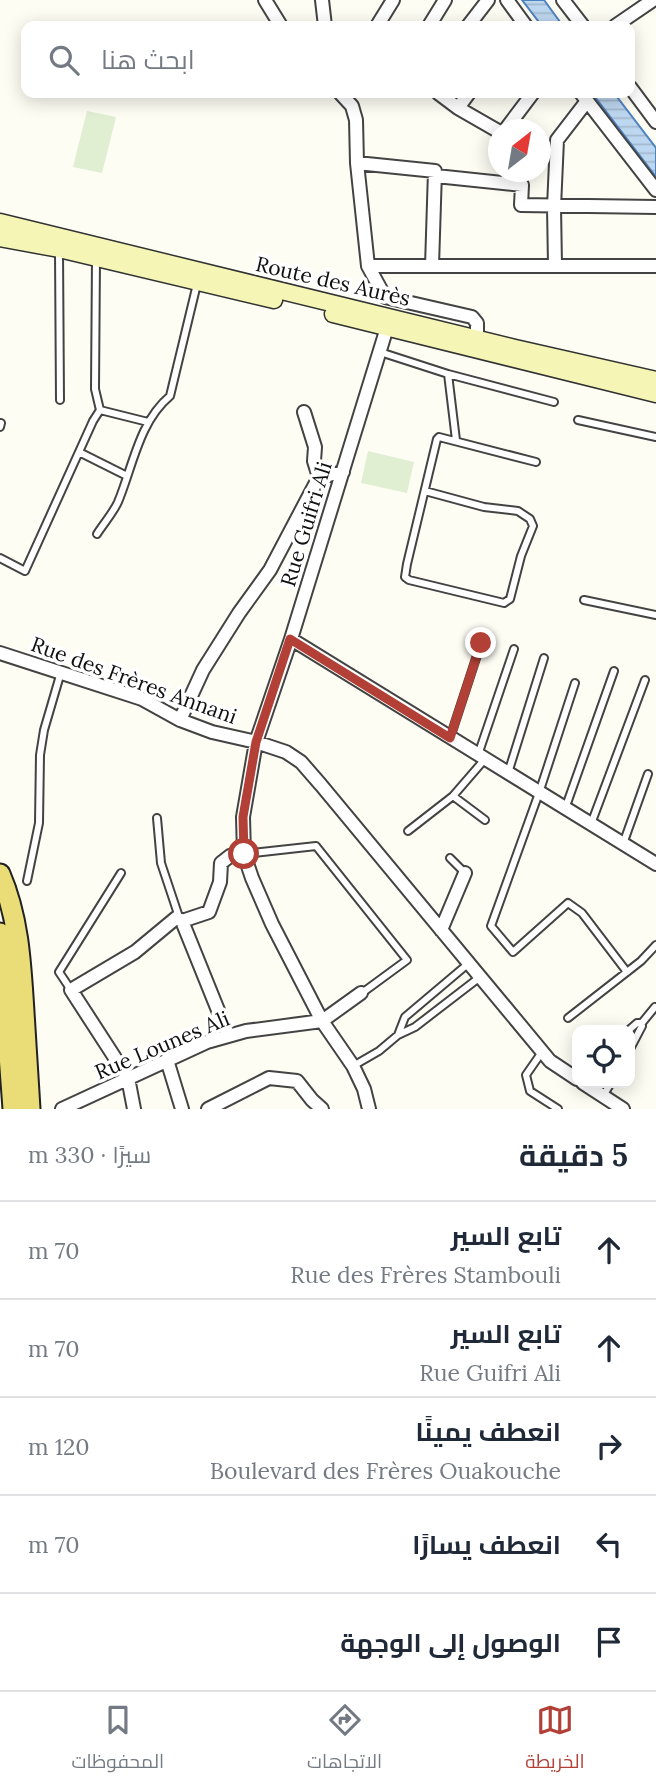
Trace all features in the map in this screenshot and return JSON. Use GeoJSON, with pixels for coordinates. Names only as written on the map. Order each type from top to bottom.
{"type":"FeatureCollection","features":[{"type":"Feature","properties":{"kind":"main road"},"geometry":{"type":"LineString","coordinates":[[2,884],[19,940],[30,1109]]}},
{"type":"Feature","properties":{"kind":"main road"},"geometry":{"type":"LineString","coordinates":[[0,933],[13,1109]]}},
{"type":"Feature","properties":{"kind":"street"},"geometry":{"type":"LineString","coordinates":[[265,0],[278,21]]}},
{"type":"Feature","properties":{"kind":"street"},"geometry":{"type":"LineString","coordinates":[[323,0],[325,21]]}},
{"type":"Feature","properties":{"kind":"street"},"geometry":{"type":"LineString","coordinates":[[380,21],[393,0]]}},
{"type":"Feature","properties":{"kind":"street"},"geometry":{"type":"LineString","coordinates":[[432,21],[445,0]]}},
{"type":"Feature","properties":{"kind":"street"},"geometry":{"type":"LineString","coordinates":[[472,21],[488,0]]}},
{"type":"Feature","properties":{"kind":"street"},"geometry":{"type":"LineString","coordinates":[[507,0],[520,21]]}},
{"type":"Feature","properties":{"kind":"street"},"geometry":{"type":"LineString","coordinates":[[563,0],[579,21]]}},
{"type":"Feature","properties":{"kind":"street"},"geometry":{"type":"LineString","coordinates":[[622,21],[653,0]]}},
{"type":"Feature","properties":{"kind":"street"},"geometry":{"type":"LineString","coordinates":[[635,95],[656,122]]}},
{"type":"Feature","properties":{"kind":"street"},"geometry":{"type":"LineString","coordinates":[[345,98],[352,106],[356,120],[357,163],[368,266],[385,297],[472,317],[477,323],[477,338]]}},
{"type":"Feature","properties":{"kind":"street"},"geometry":{"type":"LineString","coordinates":[[445,98],[488,125]]}},
{"type":"Feature","properties":{"kind":"street"},"geometry":{"type":"LineString","coordinates":[[458,108],[465,98]]}},
{"type":"Feature","properties":{"kind":"street"},"geometry":{"type":"LineString","coordinates":[[513,119],[529,98]]}},
{"type":"Feature","properties":{"kind":"street"},"geometry":{"type":"LineString","coordinates":[[555,265],[557,140],[583,98]]}},
{"type":"Feature","properties":{"kind":"street"},"geometry":{"type":"LineString","coordinates":[[585,98],[656,190]]}},
{"type":"Feature","properties":{"kind":"street"},"geometry":{"type":"LineString","coordinates":[[357,163],[435,171],[432,266]]}},
{"type":"Feature","properties":{"kind":"street"},"geometry":{"type":"LineString","coordinates":[[436,176],[522,185],[522,205],[656,207]]}},
{"type":"Feature","properties":{"kind":"street","name":"Route des Aurès"},"geometry":{"type":"LineString","coordinates":[[0,222],[315,299],[389,322],[656,394]]}},
{"type":"Feature","properties":{"kind":"street","name":"Route des Aurès"},"geometry":{"type":"LineString","coordinates":[[0,237],[197,282],[477,338],[656,380]]}},
{"type":"Feature","properties":{"kind":"street"},"geometry":{"type":"LineString","coordinates":[[368,266],[656,266]]}},
{"type":"Feature","properties":{"kind":"street","name":"Rue Guifri Ali"},"geometry":{"type":"LineString","coordinates":[[244,854],[243,817],[256,742],[389,322]]}},
{"type":"Feature","properties":{"kind":"street"},"geometry":{"type":"LineString","coordinates":[[180,720],[203,670],[270,570],[319,477],[314,461],[315,447],[304,412]]}},
{"type":"Feature","properties":{"kind":"street"},"geometry":{"type":"LineString","coordinates":[[319,477],[343,472]]}},
{"type":"Feature","properties":{"kind":"street"},"geometry":{"type":"LineString","coordinates":[[290,639],[656,864]]}},
{"type":"Feature","properties":{"kind":"street","name":"Rue des Frères Annani"},"geometry":{"type":"LineString","coordinates":[[0,653],[142,699],[180,720],[212,732],[286,752],[300,762],[542,1052],[550,1061],[572,1075]]}},
{"type":"Feature","properties":{"kind":"street"},"geometry":{"type":"LineString","coordinates":[[182,921],[209,912],[220,882],[220,863],[230,856],[244,854],[272,924],[322,1021],[353,1066],[364,1089],[369,1109]]}},
{"type":"Feature","properties":{"kind":"street"},"geometry":{"type":"LineString","coordinates":[[441,930],[465,873]]}},
{"type":"Feature","properties":{"kind":"street"},"geometry":{"type":"LineString","coordinates":[[134,1109],[128,1078],[71,990],[135,952],[176,918],[182,921],[228,1035]]}},
{"type":"Feature","properties":{"kind":"street"},"geometry":{"type":"LineString","coordinates":[[322,1021],[361,993]]}},
{"type":"Feature","properties":{"kind":"street","name":"Rue Lounes Ali"},"geometry":{"type":"LineString","coordinates":[[62,1109],[79,1105],[128,1078],[207,1042],[246,1031],[322,1021]]}},
{"type":"Feature","properties":{"kind":"street"},"geometry":{"type":"LineString","coordinates":[[167,1060],[183,1109]]}},
{"type":"Feature","properties":{"kind":"street"},"geometry":{"type":"LineString","coordinates":[[208,1109],[269,1078],[297,1081],[314,1106]]}},
{"type":"Feature","properties":{"kind":"street"},"geometry":{"type":"LineString","coordinates":[[591,1088],[623,1109]]}},
{"type":"Feature","properties":{"kind":"lane"},"geometry":{"type":"LineString","coordinates":[[59,249],[60,400]]}},
{"type":"Feature","properties":{"kind":"lane"},"geometry":{"type":"LineString","coordinates":[[0,558],[25,571],[100,410],[95,389],[96,258]]}},
{"type":"Feature","properties":{"kind":"lane"},"geometry":{"type":"LineString","coordinates":[[97,534],[116,505],[148,422],[170,396],[197,282]]}},
{"type":"Feature","properties":{"kind":"lane"},"geometry":{"type":"LineString","coordinates":[[380,352],[448,374],[554,402]]}},
{"type":"Feature","properties":{"kind":"lane"},"geometry":{"type":"LineString","coordinates":[[448,374],[456,440]]}},
{"type":"Feature","properties":{"kind":"lane"},"geometry":{"type":"LineString","coordinates":[[100,410],[148,422]]}},
{"type":"Feature","properties":{"kind":"lane"},"geometry":{"type":"LineString","coordinates":[[578,420],[656,437]]}},
{"type":"Feature","properties":{"kind":"lane"},"geometry":{"type":"LineString","coordinates":[[425,491],[484,507],[518,511],[530,519],[533,526],[521,556],[510,599],[504,603],[409,580],[405,577],[407,565],[437,439],[442,436],[536,462]]}},
{"type":"Feature","properties":{"kind":"lane"},"geometry":{"type":"LineString","coordinates":[[79,452],[127,476]]}},
{"type":"Feature","properties":{"kind":"lane"},"geometry":{"type":"LineString","coordinates":[[584,600],[656,615]]}},
{"type":"Feature","properties":{"kind":"lane"},"geometry":{"type":"LineString","coordinates":[[450,738],[481,643]]}},
{"type":"Feature","properties":{"kind":"lane"},"geometry":{"type":"LineString","coordinates":[[408,831],[453,796],[482,757],[513,649]]}},
{"type":"Feature","properties":{"kind":"lane"},"geometry":{"type":"LineString","coordinates":[[508,773],[544,658]]}},
{"type":"Feature","properties":{"kind":"lane"},"geometry":{"type":"LineString","coordinates":[[565,809],[614,671]]}},
{"type":"Feature","properties":{"kind":"lane"},"geometry":{"type":"LineString","coordinates":[[27,881],[39,823],[40,755],[44,730],[61,672]]}},
{"type":"Feature","properties":{"kind":"lane"},"geometry":{"type":"LineString","coordinates":[[591,824],[645,680]]}},
{"type":"Feature","properties":{"kind":"lane"},"geometry":{"type":"LineString","coordinates":[[575,683],[491,926],[513,952],[568,903],[582,913],[627,972]]}},
{"type":"Feature","properties":{"kind":"lane"},"geometry":{"type":"LineString","coordinates":[[623,844],[648,774]]}},
{"type":"Feature","properties":{"kind":"lane"},"geometry":{"type":"LineString","coordinates":[[453,796],[485,820]]}},
{"type":"Feature","properties":{"kind":"lane"},"geometry":{"type":"LineString","coordinates":[[157,818],[161,863],[177,914],[182,921]]}},
{"type":"Feature","properties":{"kind":"lane"},"geometry":{"type":"LineString","coordinates":[[244,854],[316,846],[407,960],[361,993]]}},
{"type":"Feature","properties":{"kind":"lane"},"geometry":{"type":"LineString","coordinates":[[450,858],[465,873]]}},
{"type":"Feature","properties":{"kind":"lane"},"geometry":{"type":"LineString","coordinates":[[71,990],[59,972],[121,873]]}},
{"type":"Feature","properties":{"kind":"lane"},"geometry":{"type":"LineString","coordinates":[[568,1018],[627,972],[656,945]]}},
{"type":"Feature","properties":{"kind":"lane"},"geometry":{"type":"LineString","coordinates":[[398,1035],[405,1017],[469,963]]}},
{"type":"Feature","properties":{"kind":"lane"},"geometry":{"type":"LineString","coordinates":[[353,1066],[379,1052],[398,1035],[415,1027],[480,977]]}},
{"type":"Feature","properties":{"kind":"lane"},"geometry":{"type":"LineString","coordinates":[[635,1040],[642,1028],[641,1024],[655,1007]]}},
{"type":"Feature","properties":{"kind":"lane"},"geometry":{"type":"LineString","coordinates":[[635,1025],[641,1024]]}},
{"type":"Feature","properties":{"kind":"lane"},"geometry":{"type":"LineString","coordinates":[[542,1052],[526,1075],[530,1091],[558,1109]]}},
{"type":"Feature","properties":{"kind":"lane"},"geometry":{"type":"LineString","coordinates":[[603,1096],[608,1088]]}},
{"type":"Feature","properties":{"kind":"green space"},"geometry":{"type":"Polygon","coordinates":[[[87,111],[116,117],[102,173],[73,167],[87,111]]]}},
{"type":"Feature","properties":{"kind":"green space"},"geometry":{"type":"Polygon","coordinates":[[[368,451],[414,462],[407,493],[361,483],[368,451]]]}},
{"type":"Feature","properties":{"kind":"water"},"geometry":{"type":"Polygon","coordinates":[[[522,0],[544,0],[559,21],[538,21],[522,0]]]}},
{"type":"Feature","properties":{"kind":"water"},"geometry":{"type":"Polygon","coordinates":[[[596,98],[618,98],[656,148],[656,177],[596,98]]]}},
{"type":"Feature","properties":{"kind":"route"},"geometry":{"type":"LineString","coordinates":[[244,854],[243,817],[256,742],[290,639],[450,738],[481,643]]}}]}
